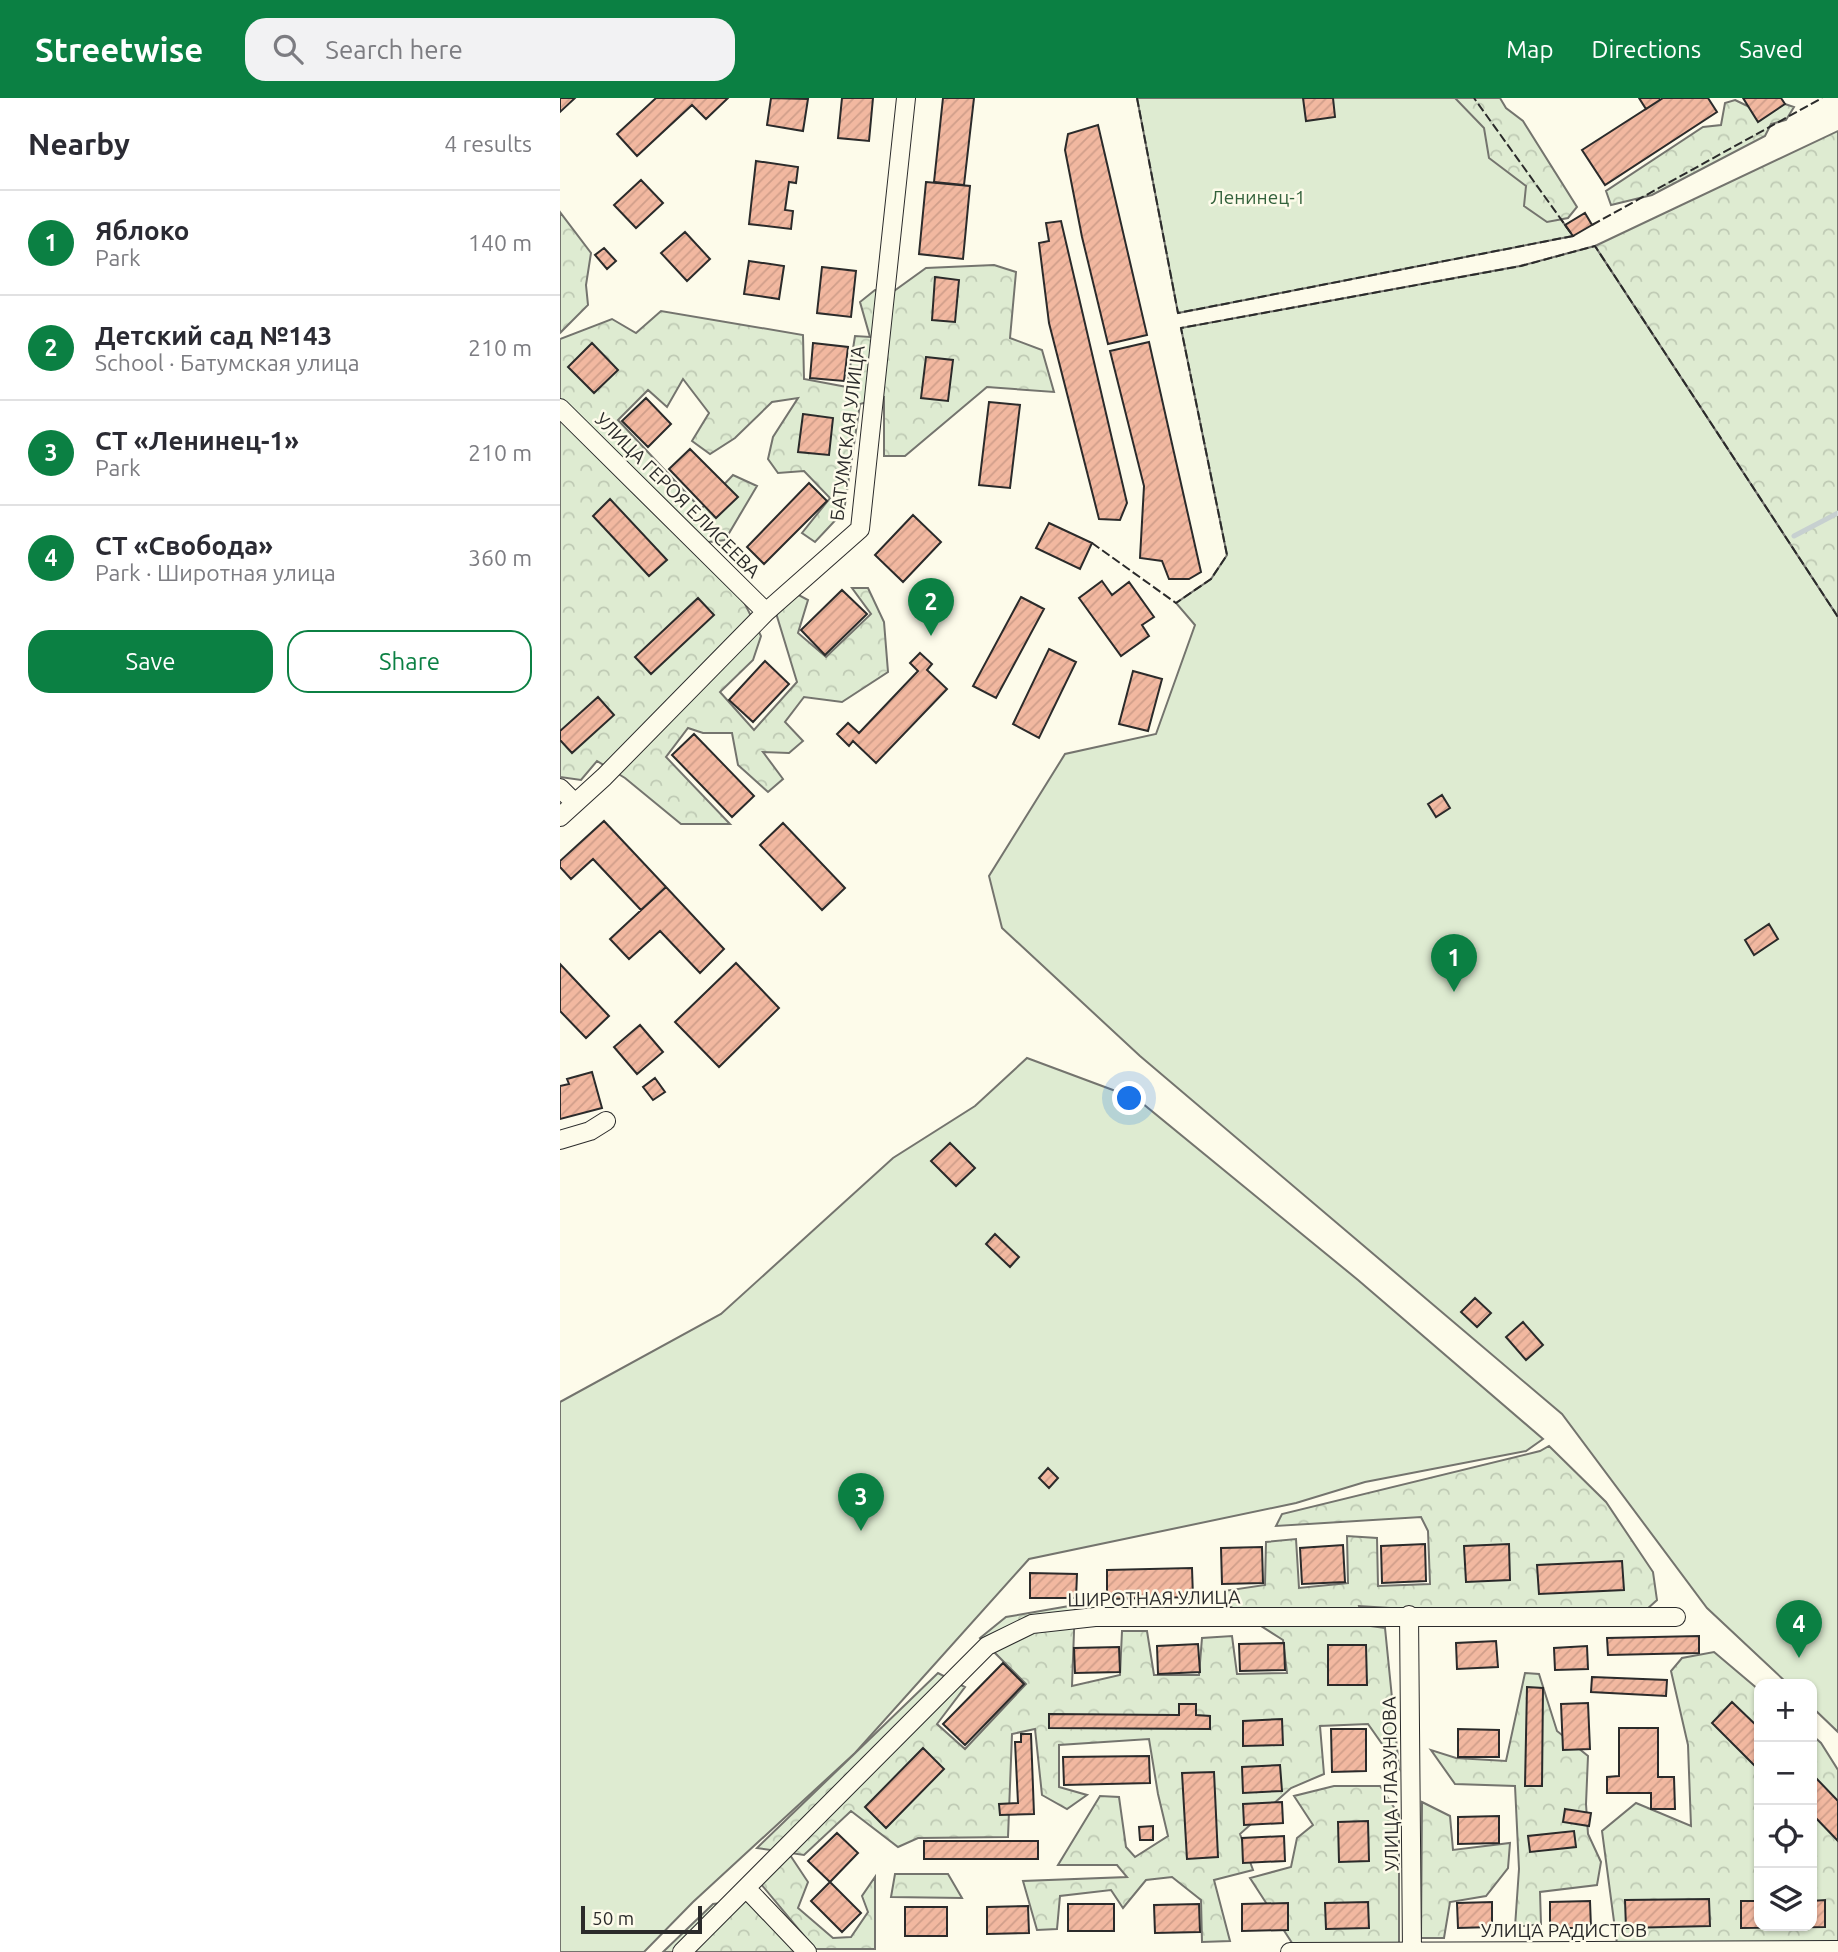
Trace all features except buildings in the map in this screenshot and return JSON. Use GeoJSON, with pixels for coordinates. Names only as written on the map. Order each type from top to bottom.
{"type":"FeatureCollection","features":[{"type":"Feature","properties":{"kind":"street","name":"БАТУМСКАЯ УЛИЦА"},"geometry":{"type":"LineString","coordinates":[[560,817],[604,777],[766,612],[860,529],[906,98]]}},
{"type":"Feature","properties":{"kind":"street","name":"УЛИЦА ГЕРОЯ ЕЛИСЕЕВА"},"geometry":{"type":"LineString","coordinates":[[560,408],[766,612]]}},
{"type":"Feature","properties":{"kind":"street"},"geometry":{"type":"LineString","coordinates":[[560,788],[574,802]]}},
{"type":"Feature","properties":{"kind":"street"},"geometry":{"type":"LineString","coordinates":[[560,1140],[590,1131],[606,1121]]}},
{"type":"Feature","properties":{"kind":"street","name":"УЛИЦА ГЛАЗУНОВА"},"geometry":{"type":"LineString","coordinates":[[1409,1615],[1412,1951]]}},
{"type":"Feature","properties":{"kind":"street","name":"ШИРОТНАЯ УЛИЦА"},"geometry":{"type":"LineString","coordinates":[[682,1952],[986,1646],[1032,1624],[1095,1617],[1676,1617]]}},
{"type":"Feature","properties":{"kind":"street"},"geometry":{"type":"LineString","coordinates":[[746,1888],[807,1952]]}},
{"type":"Feature","properties":{"kind":"street","name":"УЛИЦА РАДИСТОВ"},"geometry":{"type":"LineString","coordinates":[[1290,1952],[1838,1950]]}},
{"type":"Feature","properties":{"kind":"green space","name":"Ленинец-1"},"geometry":{"type":"Polygon","coordinates":[[[1137,98],[1474,98],[1573,236],[1178,313],[1137,98]]]}},
{"type":"Feature","properties":{"kind":"green space"},"geometry":{"type":"Polygon","coordinates":[[[1455,98],[1500,98],[1506,108],[1523,121],[1577,207],[1568,218],[1547,222],[1524,206],[1526,186],[1489,158],[1484,128],[1455,98]]]}},
{"type":"Feature","properties":{"kind":"green space"},"geometry":{"type":"Polygon","coordinates":[[[1735,100],[1764,114],[1776,101],[1794,107],[1786,120],[1771,124],[1765,136],[1652,195],[1611,205],[1606,191],[1703,127],[1721,125],[1725,103],[1735,100]]]}},
{"type":"Feature","properties":{"kind":"green space"},"geometry":{"type":"Polygon","coordinates":[[[1838,131],[1838,617],[1595,246],[1838,131]]]}},
{"type":"Feature","properties":{"kind":"green space"},"geometry":{"type":"Polygon","coordinates":[[[560,212],[591,253],[586,285],[588,305],[560,333],[560,212]]]}},
{"type":"Feature","properties":{"kind":"green space"},"geometry":{"type":"Polygon","coordinates":[[[1595,246],[1838,617],[1838,1732],[1817,1712],[1817,1679],[1783,1679],[1707,1608],[1562,1414],[1140,1056],[1002,928],[989,876],[1065,754],[1156,734],[1195,625],[1176,603],[1211,579],[1227,555],[1181,328],[1520,266],[1595,246]]]}},
{"type":"Feature","properties":{"kind":"green space"},"geometry":{"type":"Polygon","coordinates":[[[994,265],[1016,272],[1010,338],[1042,350],[1054,392],[987,387],[905,456],[884,456],[884,397],[860,404],[844,511],[815,542],[802,533],[830,498],[804,471],[778,473],[768,459],[773,437],[798,398],[772,402],[735,438],[710,454],[692,441],[709,413],[683,379],[667,407],[648,390],[618,420],[701,509],[733,475],[757,486],[725,540],[693,544],[739,592],[761,636],[753,660],[720,692],[754,730],[797,682],[776,613],[795,593],[808,600],[798,633],[826,657],[871,614],[852,588],[868,588],[884,622],[888,672],[842,702],[804,697],[785,722],[803,741],[789,753],[763,752],[783,779],[768,792],[738,765],[732,733],[703,733],[688,728],[666,757],[730,824],[681,824],[625,778],[597,761],[581,780],[560,777],[560,339],[612,319],[636,333],[661,311],[803,335],[804,379],[847,387],[855,336],[870,337],[860,302],[875,290],[894,291],[926,268],[994,265]]]}},
{"type":"Feature","properties":{"kind":"green space"},"geometry":{"type":"Polygon","coordinates":[[[1027,1058],[1137,1099],[1358,1280],[1543,1439],[1526,1451],[1365,1482],[1296,1503],[1029,1559],[855,1753],[693,1902],[644,1952],[560,1952],[560,1402],[721,1314],[893,1158],[975,1106],[1027,1058]]]}},
{"type":"Feature","properties":{"kind":"green space"},"geometry":{"type":"Polygon","coordinates":[[[1549,1446],[1606,1502],[1653,1572],[1657,1600],[1646,1610],[1407,1609],[1359,1606],[1364,1625],[1385,1628],[1399,1768],[1368,1724],[1320,1726],[1324,1774],[1291,1788],[1240,1834],[1253,1870],[1214,1880],[1230,1941],[1202,1942],[1201,1900],[1172,1877],[1146,1880],[1123,1908],[1111,1890],[1060,1896],[1057,1929],[1037,1930],[1023,1881],[1127,1877],[1117,1865],[1058,1865],[1100,1796],[1119,1797],[1126,1847],[1135,1857],[1168,1836],[1149,1739],[1059,1745],[1059,1787],[1087,1795],[1067,1809],[1042,1795],[1035,1729],[1012,1734],[1008,1837],[918,1838],[898,1847],[851,1811],[804,1855],[757,1848],[938,1673],[965,1687],[937,1724],[965,1749],[1026,1684],[980,1638],[1006,1617],[1075,1605],[1072,1686],[1120,1675],[1122,1631],[1147,1631],[1154,1675],[1199,1675],[1202,1638],[1232,1636],[1237,1674],[1287,1673],[1283,1640],[1225,1603],[1224,1591],[1265,1585],[1266,1542],[1296,1539],[1299,1588],[1348,1583],[1347,1536],[1377,1538],[1378,1586],[1430,1584],[1428,1531],[1421,1517],[1276,1526],[1282,1514],[1540,1451],[1549,1446]]]}},
{"type":"Feature","properties":{"kind":"green space"},"geometry":{"type":"Polygon","coordinates":[[[1714,1652],[1754,1686],[1754,1931],[1817,1931],[1817,1739],[1838,1770],[1838,1943],[1617,1944],[1602,1831],[1636,1803],[1691,1826],[1688,1745],[1671,1671],[1682,1658],[1714,1652]]]}},
{"type":"Feature","properties":{"kind":"green space"},"geometry":{"type":"Polygon","coordinates":[[[1525,1673],[1539,1674],[1557,1731],[1588,1756],[1588,1834],[1601,1862],[1597,1885],[1540,1892],[1541,1924],[1515,1927],[1519,1869],[1515,1786],[1455,1784],[1431,1750],[1456,1758],[1506,1761],[1525,1673]]]}},
{"type":"Feature","properties":{"kind":"green space"},"geometry":{"type":"Polygon","coordinates":[[[1334,1786],[1380,1786],[1399,1815],[1399,1944],[1294,1946],[1250,1878],[1291,1867],[1297,1838],[1313,1825],[1294,1796],[1334,1786]]]}},
{"type":"Feature","properties":{"kind":"green space"},"geometry":{"type":"Polygon","coordinates":[[[1422,1802],[1450,1816],[1453,1850],[1510,1843],[1508,1868],[1486,1896],[1450,1902],[1444,1938],[1421,1938],[1422,1802]]]}},
{"type":"Feature","properties":{"kind":"green space"},"geometry":{"type":"Polygon","coordinates":[[[790,1855],[808,1882],[798,1908],[833,1938],[851,1937],[868,1912],[862,1896],[875,1877],[875,1949],[815,1949],[761,1884],[790,1855]]]}},
{"type":"Feature","properties":{"kind":"green space"},"geometry":{"type":"Polygon","coordinates":[[[895,1874],[948,1874],[962,1898],[891,1897],[895,1874]]]}},
{"type":"Feature","properties":{"kind":"green space"},"geometry":{"type":"Polygon","coordinates":[[[748,1900],[798,1952],[663,1952],[713,1904],[748,1900]]]}},
{"type":"Feature","properties":{"kind":"waterway"},"geometry":{"type":"LineString","coordinates":[[1794,536],[1838,513]]}},
{"type":"Feature","properties":{"kind":"fence"},"geometry":{"type":"LineString","coordinates":[[1137,98],[1178,313],[1573,236],[1474,98]]}},
{"type":"Feature","properties":{"kind":"fence"},"geometry":{"type":"LineString","coordinates":[[1592,225],[1822,98]]}},
{"type":"Feature","properties":{"kind":"fence"},"geometry":{"type":"LineString","coordinates":[[1092,543],[1176,603],[1211,579],[1227,555],[1181,328],[1521,266],[1595,246],[1838,617]]}},
{"type":"Feature","properties":{"kind":"place","name":"Детский сад №143"},"geometry":{"type":"Point","coordinates":[931,636]}},
{"type":"Feature","properties":{"kind":"place","name":"Яблоко"},"geometry":{"type":"Point","coordinates":[1454,992]}},
{"type":"Feature","properties":{"kind":"place","name":"СТ «Ленинец-1»"},"geometry":{"type":"Point","coordinates":[861,1531]}},
{"type":"Feature","properties":{"kind":"place","name":"СТ «Свобода»"},"geometry":{"type":"Point","coordinates":[1799,1658]}}]}
